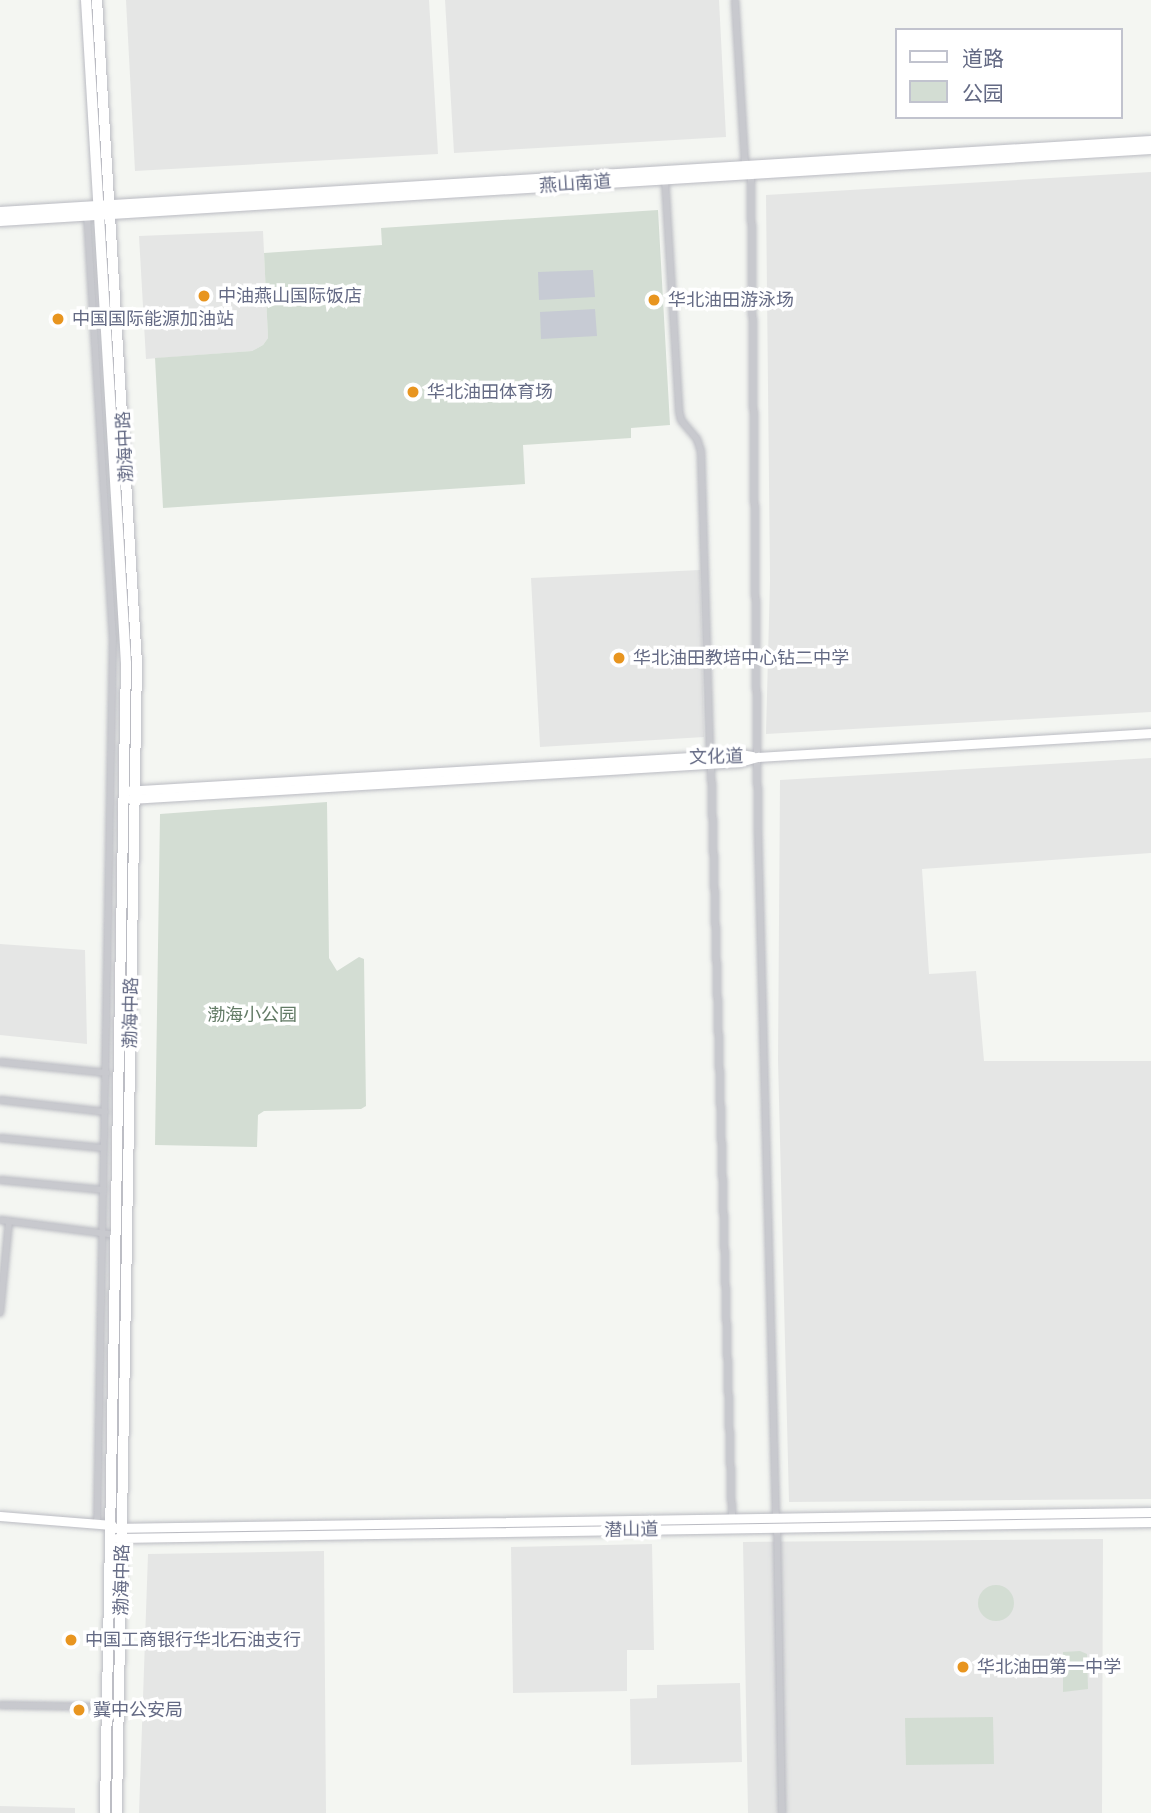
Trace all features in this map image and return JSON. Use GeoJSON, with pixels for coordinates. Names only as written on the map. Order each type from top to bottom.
{"type":"FeatureCollection","features":[{"type":"Feature","properties":{"kind":"main road"},"geometry":{"type":"LineString","coordinates":[[86,0],[105,210]]}},
{"type":"Feature","properties":{"kind":"main road"},"geometry":{"type":"LineString","coordinates":[[97,0],[105,210]]}},
{"type":"Feature","properties":{"kind":"main road","name":"燕山南道"},"geometry":{"type":"LineString","coordinates":[[0,221],[87,215],[105,210],[748,170],[1151,141]]}},
{"type":"Feature","properties":{"kind":"main road","name":"燕山南道"},"geometry":{"type":"LineString","coordinates":[[0,212],[105,210],[665,179],[748,170],[1151,149]]}},
{"type":"Feature","properties":{"kind":"main road","name":"渤海中路"},"geometry":{"type":"LineString","coordinates":[[105,210],[136,634],[117,1813]]}},
{"type":"Feature","properties":{"kind":"main road","name":"渤海中路"},"geometry":{"type":"LineString","coordinates":[[105,210],[126,663],[105,1813]]}},
{"type":"Feature","properties":{"kind":"main road","name":"文化道"},"geometry":{"type":"LineString","coordinates":[[123,795],[711,760],[740,754],[758,757],[1151,733]]}},
{"type":"Feature","properties":{"kind":"main road","name":"潜山道"},"geometry":{"type":"LineString","coordinates":[[0,1516],[97,1524],[123,1533],[776,1522],[1151,1512]]}},
{"type":"Feature","properties":{"kind":"main road","name":"潜山道"},"geometry":{"type":"LineString","coordinates":[[123,1533],[732,1518],[776,1522],[1151,1522]]}},
{"type":"Feature","properties":{"kind":"street"},"geometry":{"type":"LineString","coordinates":[[735,0],[748,170],[758,757],[782,1813]]}},
{"type":"Feature","properties":{"kind":"street"},"geometry":{"type":"LineString","coordinates":[[665,179],[679,411],[681,421],[697,439],[702,464],[732,1518]]}},
{"type":"Feature","properties":{"kind":"street"},"geometry":{"type":"LineString","coordinates":[[87,215],[113,638],[97,1524]]}},
{"type":"Feature","properties":{"kind":"street"},"geometry":{"type":"LineString","coordinates":[[0,1062],[106,1073]]}},
{"type":"Feature","properties":{"kind":"street"},"geometry":{"type":"LineString","coordinates":[[0,1100],[105,1112]]}},
{"type":"Feature","properties":{"kind":"street"},"geometry":{"type":"LineString","coordinates":[[0,1138],[104,1148]]}},
{"type":"Feature","properties":{"kind":"street"},"geometry":{"type":"LineString","coordinates":[[0,1180],[104,1190]]}},
{"type":"Feature","properties":{"kind":"street"},"geometry":{"type":"LineString","coordinates":[[0,1220],[117,1236]]}},
{"type":"Feature","properties":{"kind":"street"},"geometry":{"type":"LineString","coordinates":[[0,1313],[9,1221]]}},
{"type":"Feature","properties":{"kind":"street"},"geometry":{"type":"LineString","coordinates":[[0,1705],[107,1707]]}},
{"type":"Feature","properties":{"kind":"shaded area"},"geometry":{"type":"Polygon","coordinates":[[[126,0],[429,0],[438,154],[135,171],[126,0]]]}},
{"type":"Feature","properties":{"kind":"shaded area"},"geometry":{"type":"Polygon","coordinates":[[[445,0],[719,0],[726,137],[454,153],[445,0]]]}},
{"type":"Feature","properties":{"kind":"shaded area"},"geometry":{"type":"Polygon","coordinates":[[[1151,172],[1151,712],[766,734],[770,580],[766,195],[1151,172]]]}},
{"type":"Feature","properties":{"kind":"shaded area","name":"中油燕山国际饭店"},"geometry":{"type":"Polygon","coordinates":[[[263,231],[268,338],[263,345],[252,351],[146,359],[139,236],[263,231]]]}},
{"type":"Feature","properties":{"kind":"shaded area"},"geometry":{"type":"Polygon","coordinates":[[[593,270],[595,297],[539,300],[538,272],[593,270]]]}},
{"type":"Feature","properties":{"kind":"shaded area"},"geometry":{"type":"Polygon","coordinates":[[[595,309],[597,336],[541,339],[540,312],[595,309]]]}},
{"type":"Feature","properties":{"kind":"shaded area","name":"华北油田教培中心钻二中学"},"geometry":{"type":"Polygon","coordinates":[[[700,570],[704,737],[540,747],[531,578],[700,570]]]}},
{"type":"Feature","properties":{"kind":"shaded area"},"geometry":{"type":"Polygon","coordinates":[[[1151,758],[1151,853],[922,869],[929,974],[976,971],[984,1061],[1151,1061],[1151,1499],[789,1502],[778,1060],[780,780],[1151,758]]]}},
{"type":"Feature","properties":{"kind":"shaded area"},"geometry":{"type":"Polygon","coordinates":[[[0,944],[85,950],[87,1044],[0,1035],[0,944]]]}},
{"type":"Feature","properties":{"kind":"shaded area","name":"华北油田第一中学"},"geometry":{"type":"Polygon","coordinates":[[[1103,1539],[1102,1813],[748,1813],[743,1542],[1103,1539]]]}},
{"type":"Feature","properties":{"kind":"shaded area"},"geometry":{"type":"Polygon","coordinates":[[[652,1544],[654,1650],[627,1650],[627,1691],[513,1693],[511,1547],[652,1544]]]}},
{"type":"Feature","properties":{"kind":"shaded area"},"geometry":{"type":"Polygon","coordinates":[[[324,1551],[326,1813],[139,1813],[148,1554],[324,1551]]]}},
{"type":"Feature","properties":{"kind":"shaded area"},"geometry":{"type":"Polygon","coordinates":[[[740,1683],[742,1762],[631,1765],[630,1699],[657,1698],[657,1685],[740,1683]]]}},
{"type":"Feature","properties":{"kind":"shaded area"},"geometry":{"type":"Polygon","coordinates":[[[0,1806],[75,1808],[75,1813],[0,1813],[0,1806]]]}},
{"type":"Feature","properties":{"kind":"green space","name":"华北油田体育场"},"geometry":{"type":"Polygon","coordinates":[[[658,210],[670,425],[631,428],[631,438],[523,445],[525,484],[163,508],[155,358],[252,351],[263,345],[268,338],[264,253],[382,245],[381,228],[658,210]]]}},
{"type":"Feature","properties":{"kind":"green space","name":"渤海小公园"},"geometry":{"type":"Polygon","coordinates":[[[327,802],[329,958],[337,971],[359,957],[364,959],[366,1106],[361,1109],[264,1111],[258,1115],[257,1147],[155,1145],[160,814],[327,802]]]}},
{"type":"Feature","properties":{"kind":"green space"},"geometry":{"type":"Polygon","coordinates":[[[996,1585],[1009,1590],[1014,1603],[1009,1616],[996,1621],[983,1616],[978,1603],[983,1590],[996,1585]]]}},
{"type":"Feature","properties":{"kind":"green space"},"geometry":{"type":"Polygon","coordinates":[[[1080,1651],[1087,1654],[1088,1689],[1063,1692],[1063,1652],[1080,1651]]]}},
{"type":"Feature","properties":{"kind":"green space"},"geometry":{"type":"Polygon","coordinates":[[[993,1717],[994,1764],[906,1765],[905,1718],[993,1717]]]}},
{"type":"Feature","properties":{"kind":"place","name":"中油燕山国际饭店"},"geometry":{"type":"Point","coordinates":[204,296]}},
{"type":"Feature","properties":{"kind":"place","name":"华北油田游泳场"},"geometry":{"type":"Point","coordinates":[654,300]}},
{"type":"Feature","properties":{"kind":"place","name":"中国国际能源加油站"},"geometry":{"type":"Point","coordinates":[58,319]}},
{"type":"Feature","properties":{"kind":"place","name":"华北油田体育场"},"geometry":{"type":"Point","coordinates":[413,392]}},
{"type":"Feature","properties":{"kind":"place","name":"华北油田教培中心钻二中学"},"geometry":{"type":"Point","coordinates":[619,658]}},
{"type":"Feature","properties":{"kind":"place","name":"中国工商银行华北石油支行"},"geometry":{"type":"Point","coordinates":[71,1640]}},
{"type":"Feature","properties":{"kind":"place","name":"华北油田第一中学"},"geometry":{"type":"Point","coordinates":[963,1667]}},
{"type":"Feature","properties":{"kind":"place","name":"冀中公安局"},"geometry":{"type":"Point","coordinates":[79,1710]}}]}
